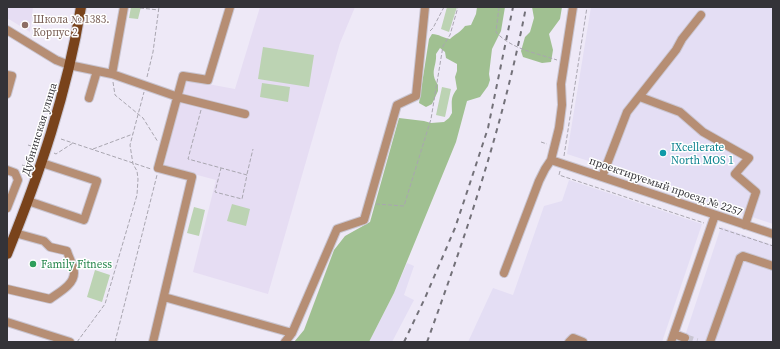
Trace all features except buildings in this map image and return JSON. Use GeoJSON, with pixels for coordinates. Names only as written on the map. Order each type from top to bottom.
{"type":"FeatureCollection","features":[{"type":"Feature","properties":{"kind":"main road","name":"Дубнинская улица"},"geometry":{"type":"LineString","coordinates":[[7,254],[42,163],[57,115],[81,7]]}},
{"type":"Feature","properties":{"kind":"street"},"geometry":{"type":"LineString","coordinates":[[112,74],[124,7]]}},
{"type":"Feature","properties":{"kind":"street"},"geometry":{"type":"LineString","coordinates":[[153,342],[192,177],[158,170],[183,76],[208,80],[230,7]]}},
{"type":"Feature","properties":{"kind":"street"},"geometry":{"type":"LineString","coordinates":[[285,342],[292,333],[337,229],[364,220],[397,105],[416,96],[425,7]]}},
{"type":"Feature","properties":{"kind":"street"},"geometry":{"type":"LineString","coordinates":[[504,273],[539,181],[545,168],[551,160],[559,128],[562,105],[561,84],[573,7]]}},
{"type":"Feature","properties":{"kind":"street"},"geometry":{"type":"LineString","coordinates":[[602,176],[627,112],[676,50],[682,39],[701,15]]}},
{"type":"Feature","properties":{"kind":"street"},"geometry":{"type":"LineString","coordinates":[[7,30],[56,60],[69,65],[112,74],[177,97],[244,114]]}},
{"type":"Feature","properties":{"kind":"street"},"geometry":{"type":"LineString","coordinates":[[89,98],[97,71]]}},
{"type":"Feature","properties":{"kind":"street"},"geometry":{"type":"LineString","coordinates":[[7,75],[12,76],[7,94]]}},
{"type":"Feature","properties":{"kind":"street"},"geometry":{"type":"LineString","coordinates":[[640,97],[680,112],[703,132],[749,158],[735,174],[756,192],[745,225]]}},
{"type":"Feature","properties":{"kind":"street","name":"проектируемый проезд № 2257"},"geometry":{"type":"LineString","coordinates":[[551,160],[773,234]]}},
{"type":"Feature","properties":{"kind":"street"},"geometry":{"type":"LineString","coordinates":[[28,201],[84,220],[96,181],[42,163]]}},
{"type":"Feature","properties":{"kind":"street"},"geometry":{"type":"LineString","coordinates":[[7,170],[15,173],[18,180],[7,208]]}},
{"type":"Feature","properties":{"kind":"street"},"geometry":{"type":"LineString","coordinates":[[686,338],[673,338],[715,215]]}},
{"type":"Feature","properties":{"kind":"street"},"geometry":{"type":"LineString","coordinates":[[7,289],[50,299],[72,281],[74,273],[67,251],[50,247],[44,241],[15,233]]}},
{"type":"Feature","properties":{"kind":"street"},"geometry":{"type":"LineString","coordinates":[[710,342],[740,258],[743,256],[773,266]]}},
{"type":"Feature","properties":{"kind":"street"},"geometry":{"type":"LineString","coordinates":[[164,297],[292,333]]}},
{"type":"Feature","properties":{"kind":"street"},"geometry":{"type":"LineString","coordinates":[[7,322],[66,341]]}},
{"type":"Feature","properties":{"kind":"street"},"geometry":{"type":"LineString","coordinates":[[569,342],[573,338],[583,342]]}},
{"type":"Feature","properties":{"kind":"path"},"geometry":{"type":"LineString","coordinates":[[422,34],[428,33],[433,28],[444,7]]}},
{"type":"Feature","properties":{"kind":"path"},"geometry":{"type":"LineString","coordinates":[[369,203],[404,206],[431,119],[443,46],[450,35],[458,7]]}},
{"type":"Feature","properties":{"kind":"path"},"geometry":{"type":"LineString","coordinates":[[499,7],[496,32],[501,37],[518,48],[564,62]]}},
{"type":"Feature","properties":{"kind":"path"},"geometry":{"type":"LineString","coordinates":[[587,7],[559,174],[773,246]]}},
{"type":"Feature","properties":{"kind":"path"},"geometry":{"type":"LineString","coordinates":[[140,8],[159,10]]}},
{"type":"Feature","properties":{"kind":"path"},"geometry":{"type":"LineString","coordinates":[[112,74],[116,95],[142,118],[163,151]]}},
{"type":"Feature","properties":{"kind":"path"},"geometry":{"type":"LineString","coordinates":[[202,103],[188,159],[247,175]]}},
{"type":"Feature","properties":{"kind":"path"},"geometry":{"type":"LineString","coordinates":[[92,150],[133,134]]}},
{"type":"Feature","properties":{"kind":"path"},"geometry":{"type":"LineString","coordinates":[[61,139],[133,164],[158,170],[115,342]]}},
{"type":"Feature","properties":{"kind":"path"},"geometry":{"type":"LineString","coordinates":[[52,153],[56,154],[73,143]]}},
{"type":"Feature","properties":{"kind":"path"},"geometry":{"type":"LineString","coordinates":[[28,145],[39,148]]}},
{"type":"Feature","properties":{"kind":"path"},"geometry":{"type":"LineString","coordinates":[[221,168],[215,192],[242,199],[253,149]]}},
{"type":"Feature","properties":{"kind":"path"},"geometry":{"type":"LineString","coordinates":[[77,342],[105,304],[136,194],[138,179],[137,171],[133,164]]}},
{"type":"Feature","properties":{"kind":"path"},"geometry":{"type":"LineString","coordinates":[[22,165],[31,168]]}},
{"type":"Feature","properties":{"kind":"shaded area","name":"Школа № 1383. Корпус 2"},"geometry":{"type":"Polygon","coordinates":[[[7,7],[33,7],[30,32],[7,18],[7,7]]]}},
{"type":"Feature","properties":{"kind":"shaded area"},"geometry":{"type":"Polygon","coordinates":[[[260,7],[355,7],[340,43],[268,294],[193,272],[216,180],[164,166],[186,80],[235,89],[260,7]]]}},
{"type":"Feature","properties":{"kind":"shaded area"},"geometry":{"type":"Polygon","coordinates":[[[591,7],[773,7],[773,224],[567,154],[591,7]]]}},
{"type":"Feature","properties":{"kind":"shaded area"},"geometry":{"type":"Polygon","coordinates":[[[569,180],[702,224],[662,342],[468,342],[493,288],[513,295],[544,206],[562,201],[569,180]]]}},
{"type":"Feature","properties":{"kind":"shaded area"},"geometry":{"type":"Polygon","coordinates":[[[721,227],[773,245],[773,342],[683,342],[721,227]]]}},
{"type":"Feature","properties":{"kind":"shaded area"},"geometry":{"type":"Polygon","coordinates":[[[407,263],[414,266],[404,295],[414,300],[392,342],[369,342],[394,293],[407,263]]]}},
{"type":"Feature","properties":{"kind":"green space"},"geometry":{"type":"Polygon","coordinates":[[[131,7],[141,7],[138,19],[129,18],[131,7]]]}},
{"type":"Feature","properties":{"kind":"green space"},"geometry":{"type":"Polygon","coordinates":[[[447,7],[457,7],[449,32],[441,29],[447,7]]]}},
{"type":"Feature","properties":{"kind":"green space"},"geometry":{"type":"Polygon","coordinates":[[[477,7],[505,7],[501,31],[492,49],[489,74],[490,80],[488,86],[480,97],[467,101],[456,142],[394,293],[369,342],[294,342],[304,330],[334,250],[345,236],[370,222],[399,118],[431,123],[444,122],[452,113],[452,98],[457,89],[455,77],[457,64],[446,58],[445,52],[440,48],[436,54],[434,73],[435,80],[438,85],[438,91],[432,104],[426,107],[419,103],[429,39],[432,34],[450,39],[465,26],[471,25],[476,14],[477,7]]]}},
{"type":"Feature","properties":{"kind":"green space"},"geometry":{"type":"Polygon","coordinates":[[[532,7],[562,7],[560,19],[549,34],[553,50],[551,62],[542,63],[523,57],[521,51],[525,37],[530,32],[534,18],[532,7]]]}},
{"type":"Feature","properties":{"kind":"green space"},"geometry":{"type":"Polygon","coordinates":[[[263,47],[314,55],[309,87],[258,79],[263,47]]]}},
{"type":"Feature","properties":{"kind":"green space"},"geometry":{"type":"Polygon","coordinates":[[[262,83],[290,87],[288,102],[260,97],[262,83]]]}},
{"type":"Feature","properties":{"kind":"green space"},"geometry":{"type":"Polygon","coordinates":[[[442,87],[451,89],[445,117],[436,115],[442,87]]]}},
{"type":"Feature","properties":{"kind":"green space"},"geometry":{"type":"Polygon","coordinates":[[[232,204],[250,209],[246,226],[227,221],[232,204]]]}},
{"type":"Feature","properties":{"kind":"green space"},"geometry":{"type":"Polygon","coordinates":[[[194,207],[205,210],[199,236],[187,233],[194,207]]]}},
{"type":"Feature","properties":{"kind":"green space"},"geometry":{"type":"Polygon","coordinates":[[[95,270],[110,275],[102,302],[87,297],[95,270]]]}},
{"type":"Feature","properties":{"kind":"tunnel"},"geometry":{"type":"LineString","coordinates":[[685,338],[697,342]]}},
{"type":"Feature","properties":{"kind":"railway"},"geometry":{"type":"LineString","coordinates":[[404,342],[425,298],[455,228],[488,128],[513,7]]}},
{"type":"Feature","properties":{"kind":"railway"},"geometry":{"type":"LineString","coordinates":[[427,342],[470,218],[496,135],[526,7]]}},
{"type":"Feature","properties":{"kind":"place","name":"Школа № 1383. Корпус 2"},"geometry":{"type":"Point","coordinates":[25,25]}},
{"type":"Feature","properties":{"kind":"place","name":"IXcellerate North MOS 1"},"geometry":{"type":"Point","coordinates":[663,153]}},
{"type":"Feature","properties":{"kind":"place","name":"Family Fitness"},"geometry":{"type":"Point","coordinates":[33,264]}}]}
